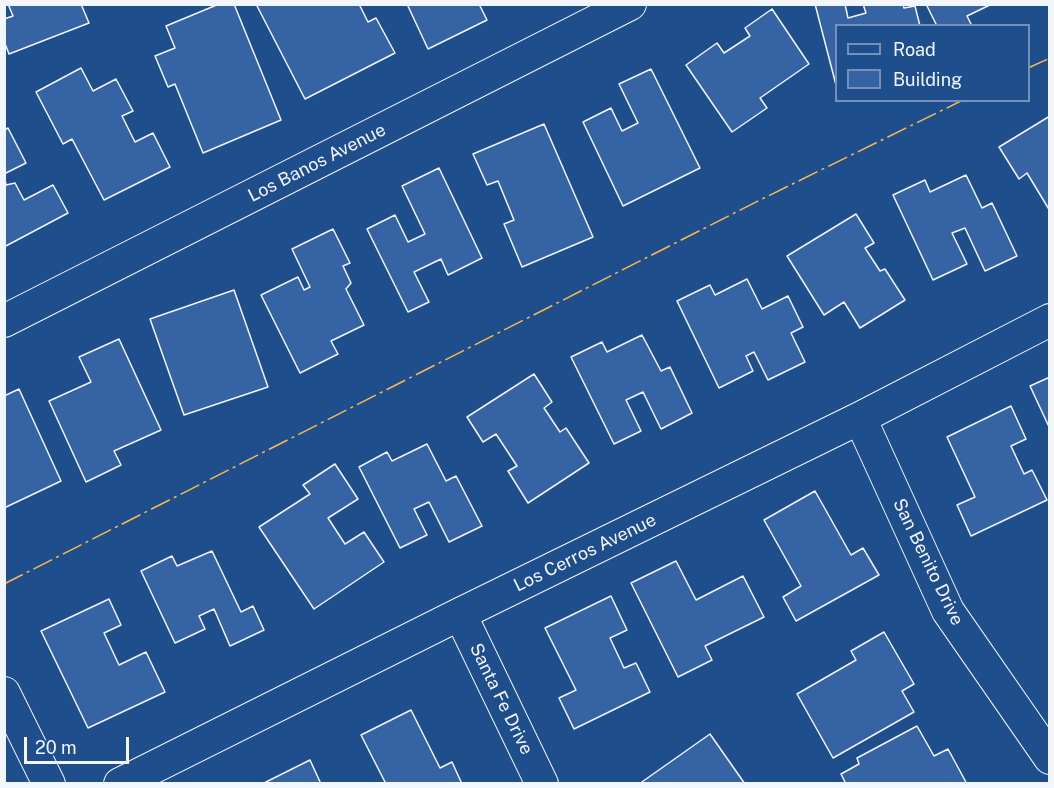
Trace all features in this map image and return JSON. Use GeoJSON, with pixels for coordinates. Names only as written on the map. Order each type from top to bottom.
{"type":"FeatureCollection","features":[{"type":"Feature","properties":{"kind":"street","name":"Los Banos Avenue"},"geometry":{"type":"LineString","coordinates":[[4,321],[630,4]]}},
{"type":"Feature","properties":{"kind":"street","name":"Los Cerros Avenue"},"geometry":{"type":"LineString","coordinates":[[120,783],[860,418],[1050,320]]}},
{"type":"Feature","properties":{"kind":"street","name":"San Benito Drive"},"geometry":{"type":"LineString","coordinates":[[860,418],[948,611],[1050,758]]}},
{"type":"Feature","properties":{"kind":"street","name":"Santa Fe Drive"},"geometry":{"type":"LineString","coordinates":[[460,614],[543,783]]}},
{"type":"Feature","properties":{"kind":"street"},"geometry":{"type":"LineString","coordinates":[[4,693],[49,783]]}},
{"type":"Feature","properties":{"kind":"building"},"geometry":{"type":"Polygon","coordinates":[[[8,4],[81,4],[89,23],[9,54],[4,41],[4,19],[13,16],[8,4]]]}},
{"type":"Feature","properties":{"kind":"building"},"geometry":{"type":"Polygon","coordinates":[[[219,4],[234,4],[281,120],[203,153],[175,84],[168,87],[155,56],[175,48],[166,26],[219,4]]]}},
{"type":"Feature","properties":{"kind":"building"},"geometry":{"type":"Polygon","coordinates":[[[256,4],[359,4],[368,22],[376,18],[395,53],[305,99],[256,4]]]}},
{"type":"Feature","properties":{"kind":"building"},"geometry":{"type":"Polygon","coordinates":[[[407,4],[479,4],[487,20],[428,49],[407,4]]]}},
{"type":"Feature","properties":{"kind":"building"},"geometry":{"type":"Polygon","coordinates":[[[815,4],[845,4],[848,18],[866,13],[863,4],[903,4],[904,8],[915,6],[920,24],[835,24],[835,81],[815,4]]]}},
{"type":"Feature","properties":{"kind":"building"},"geometry":{"type":"Polygon","coordinates":[[[926,4],[992,4],[967,16],[971,24],[936,24],[926,4]]]}},
{"type":"Feature","properties":{"kind":"building"},"geometry":{"type":"Polygon","coordinates":[[[772,9],[809,64],[760,98],[767,108],[732,132],[686,65],[717,43],[724,53],[750,36],[745,28],[772,9]]]}},
{"type":"Feature","properties":{"kind":"building"},"geometry":{"type":"Polygon","coordinates":[[[81,68],[93,91],[116,79],[133,111],[122,116],[135,142],[153,133],[170,167],[104,200],[72,139],[63,144],[36,92],[81,68]]]}},
{"type":"Feature","properties":{"kind":"building"},"geometry":{"type":"Polygon","coordinates":[[[651,69],[700,168],[623,206],[583,122],[611,108],[622,131],[638,123],[619,84],[651,69]]]}},
{"type":"Feature","properties":{"kind":"building"},"geometry":{"type":"Polygon","coordinates":[[[1050,116],[1050,211],[1027,173],[1019,179],[999,147],[1050,116]]]}},
{"type":"Feature","properties":{"kind":"building"},"geometry":{"type":"Polygon","coordinates":[[[544,124],[593,237],[522,267],[504,224],[514,220],[498,181],[487,185],[473,154],[544,124]]]}},
{"type":"Feature","properties":{"kind":"building"},"geometry":{"type":"Polygon","coordinates":[[[8,128],[26,163],[4,174],[4,130],[8,128]]]}},
{"type":"Feature","properties":{"kind":"building"},"geometry":{"type":"Polygon","coordinates":[[[439,168],[482,258],[448,275],[441,259],[414,272],[429,302],[408,312],[367,229],[395,215],[408,242],[425,234],[402,186],[439,168]]]}},
{"type":"Feature","properties":{"kind":"building"},"geometry":{"type":"Polygon","coordinates":[[[4,175],[6,185],[15,183],[24,200],[53,185],[68,213],[4,247],[4,175]]]}},
{"type":"Feature","properties":{"kind":"building"},"geometry":{"type":"Polygon","coordinates":[[[966,175],[982,208],[992,203],[1017,256],[985,271],[965,228],[952,233],[967,264],[933,280],[893,195],[925,180],[930,192],[966,175]]]}},
{"type":"Feature","properties":{"kind":"building"},"geometry":{"type":"Polygon","coordinates":[[[856,214],[874,243],[865,248],[880,271],[885,269],[905,300],[860,328],[844,302],[824,315],[787,256],[856,214]]]}},
{"type":"Feature","properties":{"kind":"building"},"geometry":{"type":"Polygon","coordinates":[[[333,229],[350,263],[343,266],[351,283],[346,289],[364,325],[331,341],[338,354],[300,373],[261,295],[298,277],[304,290],[310,287],[292,249],[333,229]]]}},
{"type":"Feature","properties":{"kind":"building"},"geometry":{"type":"Polygon","coordinates":[[[747,279],[762,309],[788,296],[803,327],[791,333],[805,362],[768,380],[754,352],[746,356],[753,371],[719,388],[677,301],[710,285],[715,295],[747,279]]]}},
{"type":"Feature","properties":{"kind":"building"},"geometry":{"type":"Polygon","coordinates":[[[234,290],[268,387],[184,415],[150,319],[234,290]]]}},
{"type":"Feature","properties":{"kind":"building"},"geometry":{"type":"Polygon","coordinates":[[[642,335],[661,371],[670,367],[692,413],[661,429],[643,392],[626,400],[641,431],[614,444],[571,357],[602,342],[607,352],[642,335]]]}},
{"type":"Feature","properties":{"kind":"building"},"geometry":{"type":"Polygon","coordinates":[[[119,339],[161,430],[114,451],[121,465],[86,482],[49,401],[91,382],[79,357],[119,339]]]}},
{"type":"Feature","properties":{"kind":"building"},"geometry":{"type":"Polygon","coordinates":[[[534,374],[552,402],[544,408],[560,432],[566,428],[589,463],[528,503],[508,471],[517,466],[496,434],[483,442],[467,417],[534,374]]]}},
{"type":"Feature","properties":{"kind":"building"},"geometry":{"type":"Polygon","coordinates":[[[1050,377],[1050,429],[1030,386],[1050,377]]]}},
{"type":"Feature","properties":{"kind":"building"},"geometry":{"type":"Polygon","coordinates":[[[19,389],[61,481],[4,508],[4,396],[19,389]]]}},
{"type":"Feature","properties":{"kind":"building"},"geometry":{"type":"Polygon","coordinates":[[[1011,406],[1026,439],[1011,446],[1024,474],[1032,470],[1047,500],[971,536],[957,505],[975,497],[947,437],[1011,406]]]}},
{"type":"Feature","properties":{"kind":"building"},"geometry":{"type":"Polygon","coordinates":[[[427,444],[446,481],[456,476],[482,526],[449,542],[429,502],[414,509],[427,535],[400,548],[359,467],[387,452],[392,461],[427,444]]]}},
{"type":"Feature","properties":{"kind":"building"},"geometry":{"type":"Polygon","coordinates":[[[335,464],[358,499],[328,518],[345,544],[364,532],[384,562],[314,609],[259,527],[310,494],[303,485],[335,464]]]}},
{"type":"Feature","properties":{"kind":"building"},"geometry":{"type":"Polygon","coordinates":[[[815,491],[851,555],[863,548],[879,575],[796,621],[783,597],[801,586],[764,520],[815,491]]]}},
{"type":"Feature","properties":{"kind":"building"},"geometry":{"type":"Polygon","coordinates":[[[212,551],[241,612],[253,606],[264,630],[230,646],[214,609],[199,616],[205,629],[175,643],[141,571],[172,556],[177,566],[212,551]]]}},
{"type":"Feature","properties":{"kind":"building"},"geometry":{"type":"Polygon","coordinates":[[[676,561],[696,600],[743,576],[764,617],[705,646],[712,660],[678,677],[631,583],[676,561]]]}},
{"type":"Feature","properties":{"kind":"building"},"geometry":{"type":"Polygon","coordinates":[[[611,596],[627,630],[610,638],[624,668],[636,663],[650,692],[574,729],[559,698],[576,690],[545,628],[611,596]]]}},
{"type":"Feature","properties":{"kind":"building"},"geometry":{"type":"Polygon","coordinates":[[[109,599],[121,625],[104,633],[119,665],[146,652],[165,692],[88,728],[41,631],[109,599]]]}},
{"type":"Feature","properties":{"kind":"building"},"geometry":{"type":"Polygon","coordinates":[[[884,632],[914,684],[902,691],[914,712],[833,758],[797,694],[856,660],[851,651],[884,632]]]}},
{"type":"Feature","properties":{"kind":"building"},"geometry":{"type":"Polygon","coordinates":[[[411,710],[440,768],[452,762],[462,784],[386,784],[361,735],[411,710]]]}},
{"type":"Feature","properties":{"kind":"building"},"geometry":{"type":"Polygon","coordinates":[[[917,726],[934,756],[948,749],[967,784],[846,784],[841,774],[859,764],[857,758],[917,726]]]}},
{"type":"Feature","properties":{"kind":"building"},"geometry":{"type":"Polygon","coordinates":[[[710,734],[745,784],[639,784],[710,734]]]}},
{"type":"Feature","properties":{"kind":"building"},"geometry":{"type":"Polygon","coordinates":[[[310,760],[321,784],[262,784],[310,760]]]}},
{"type":"Feature","properties":{"kind":"power"},"geometry":{"type":"LineString","coordinates":[[1030,67],[1050,58]]}},
{"type":"Feature","properties":{"kind":"power"},"geometry":{"type":"LineString","coordinates":[[4,584],[760,200],[959,102]]}}]}
